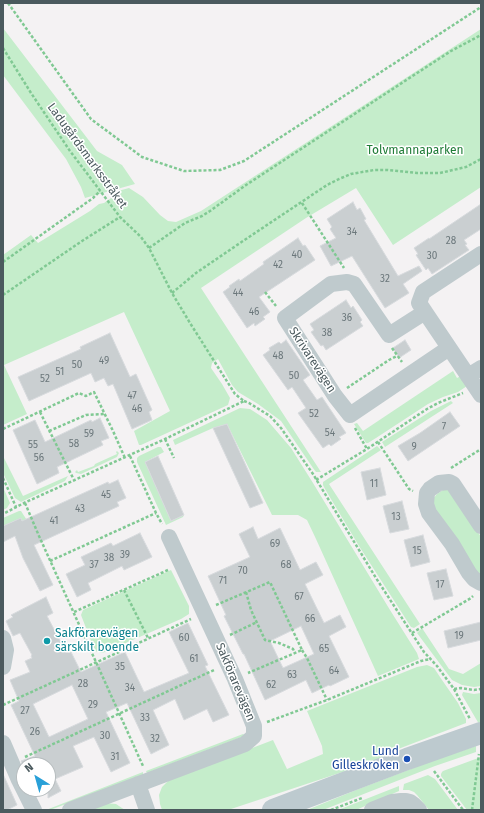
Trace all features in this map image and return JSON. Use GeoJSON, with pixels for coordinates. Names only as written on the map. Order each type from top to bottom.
{"type":"FeatureCollection","features":[{"type":"Feature","properties":{"kind":"street"},"geometry":{"type":"LineString","coordinates":[[476,381],[449,348],[419,303],[423,292],[481,254]]}},
{"type":"Feature","properties":{"kind":"street"},"geometry":{"type":"LineString","coordinates":[[347,282],[354,284],[389,335],[425,312]]}},
{"type":"Feature","properties":{"kind":"street","name":"Skrivarevägen"},"geometry":{"type":"LineString","coordinates":[[347,282],[330,284],[285,318],[335,396],[350,415]]}},
{"type":"Feature","properties":{"kind":"street"},"geometry":{"type":"LineString","coordinates":[[350,415],[449,348]]}},
{"type":"Feature","properties":{"kind":"street"},"geometry":{"type":"LineString","coordinates":[[478,588],[474,578],[430,513],[426,504],[427,493],[439,483],[448,482],[453,484],[481,526]]}},
{"type":"Feature","properties":{"kind":"street","name":"Sakförarevägen"},"geometry":{"type":"LineString","coordinates":[[70,810],[245,744],[254,736],[254,726],[235,679],[169,537]]}},
{"type":"Feature","properties":{"kind":"street"},"geometry":{"type":"LineString","coordinates":[[3,638],[6,650],[3,667]]}},
{"type":"Feature","properties":{"kind":"street"},"geometry":{"type":"LineString","coordinates":[[3,744],[34,810]]}},
{"type":"Feature","properties":{"kind":"street"},"geometry":{"type":"LineString","coordinates":[[273,810],[407,758],[480,746]]}},
{"type":"Feature","properties":{"kind":"street"},"geometry":{"type":"LineString","coordinates":[[138,784],[147,810]]}},
{"type":"Feature","properties":{"kind":"street"},"geometry":{"type":"LineString","coordinates":[[369,803],[406,801],[410,802],[419,810]]}},
{"type":"Feature","properties":{"kind":"path"},"geometry":{"type":"LineString","coordinates":[[8,3],[90,119],[142,157],[184,171],[220,170],[244,160],[481,7]]}},
{"type":"Feature","properties":{"kind":"path"},"geometry":{"type":"LineString","coordinates":[[149,248],[185,223],[210,211],[246,185],[451,51],[481,35]]}},
{"type":"Feature","properties":{"kind":"path","name":"Ladugårdsmarksstråket"},"geometry":{"type":"LineString","coordinates":[[3,48],[70,151],[120,217],[141,237],[149,248],[172,293],[235,394],[270,416],[276,422],[316,480],[376,578],[424,652],[437,666],[454,690],[461,688],[474,690],[481,689]]}},
{"type":"Feature","properties":{"kind":"path"},"geometry":{"type":"LineString","coordinates":[[172,293],[196,273],[240,243],[327,186],[351,174],[374,170],[440,173],[466,167],[481,159]]}},
{"type":"Feature","properties":{"kind":"path"},"geometry":{"type":"LineString","coordinates":[[3,262],[94,198],[100,191]]}},
{"type":"Feature","properties":{"kind":"path"},"geometry":{"type":"LineString","coordinates":[[302,203],[346,272],[347,282]]}},
{"type":"Feature","properties":{"kind":"path"},"geometry":{"type":"LineString","coordinates":[[3,295],[120,217]]}},
{"type":"Feature","properties":{"kind":"path"},"geometry":{"type":"LineString","coordinates":[[389,335],[389,340],[397,356],[410,374]]}},
{"type":"Feature","properties":{"kind":"path"},"geometry":{"type":"LineString","coordinates":[[335,396],[397,356]]}},
{"type":"Feature","properties":{"kind":"path"},"geometry":{"type":"LineString","coordinates":[[316,480],[378,442],[432,406],[476,381]]}},
{"type":"Feature","properties":{"kind":"path"},"geometry":{"type":"LineString","coordinates":[[3,429],[79,393],[86,396],[94,392],[125,458]]}},
{"type":"Feature","properties":{"kind":"path"},"geometry":{"type":"LineString","coordinates":[[3,514],[74,480],[130,456],[244,401]]}},
{"type":"Feature","properties":{"kind":"path"},"geometry":{"type":"LineString","coordinates":[[40,412],[74,480]]}},
{"type":"Feature","properties":{"kind":"path"},"geometry":{"type":"LineString","coordinates":[[49,431],[86,415],[105,414]]}},
{"type":"Feature","properties":{"kind":"path"},"geometry":{"type":"LineString","coordinates":[[350,415],[352,425],[367,449]]}},
{"type":"Feature","properties":{"kind":"path"},"geometry":{"type":"LineString","coordinates":[[165,439],[174,458]]}},
{"type":"Feature","properties":{"kind":"path"},"geometry":{"type":"LineString","coordinates":[[378,442],[409,489],[426,499]]}},
{"type":"Feature","properties":{"kind":"path"},"geometry":{"type":"LineString","coordinates":[[448,482],[451,467],[481,449]]}},
{"type":"Feature","properties":{"kind":"path"},"geometry":{"type":"LineString","coordinates":[[130,456],[156,513],[169,537]]}},
{"type":"Feature","properties":{"kind":"path"},"geometry":{"type":"LineString","coordinates":[[3,478],[16,507]]}},
{"type":"Feature","properties":{"kind":"path"},"geometry":{"type":"LineString","coordinates":[[24,503],[144,768]]}},
{"type":"Feature","properties":{"kind":"path"},"geometry":{"type":"LineString","coordinates":[[50,561],[156,513]]}},
{"type":"Feature","properties":{"kind":"path"},"geometry":{"type":"LineString","coordinates":[[74,612],[181,564]]}},
{"type":"Feature","properties":{"kind":"path"},"geometry":{"type":"LineString","coordinates":[[3,705],[204,612],[215,605],[270,582],[327,700]]}},
{"type":"Feature","properties":{"kind":"path"},"geometry":{"type":"LineString","coordinates":[[412,633],[471,598],[478,588]]}},
{"type":"Feature","properties":{"kind":"path"},"geometry":{"type":"LineString","coordinates":[[124,590],[148,638]]}},
{"type":"Feature","properties":{"kind":"path"},"geometry":{"type":"LineString","coordinates":[[246,592],[251,610],[265,640],[279,643],[293,649],[295,653]]}},
{"type":"Feature","properties":{"kind":"path"},"geometry":{"type":"LineString","coordinates":[[217,641],[257,622]]}},
{"type":"Feature","properties":{"kind":"path"},"geometry":{"type":"LineString","coordinates":[[235,679],[302,650]]}},
{"type":"Feature","properties":{"kind":"path"},"geometry":{"type":"LineString","coordinates":[[12,763],[228,664]]}},
{"type":"Feature","properties":{"kind":"path"},"geometry":{"type":"LineString","coordinates":[[472,810],[480,746]]}},
{"type":"Feature","properties":{"kind":"path"},"geometry":{"type":"LineString","coordinates":[[428,773],[434,770],[463,810]]}},
{"type":"Feature","properties":{"kind":"path"},"geometry":{"type":"LineString","coordinates":[[331,810],[369,803]]}},
{"type":"Feature","properties":{"kind":"green space"},"geometry":{"type":"Polygon","coordinates":[[[3,28],[97,151],[122,165],[135,184],[85,198],[81,187],[66,159],[3,75],[3,28]]]}},
{"type":"Feature","properties":{"kind":"green space","name":"Tolvmannaparken"},"geometry":{"type":"Polygon","coordinates":[[[481,29],[481,187],[393,245],[356,188],[306,218],[201,288],[321,472],[316,472],[281,421],[258,404],[238,392],[232,385],[218,359],[212,363],[211,368],[230,398],[228,405],[139,445],[134,431],[170,411],[124,312],[4,365],[27,414],[3,425],[3,255],[31,235],[38,243],[99,204],[104,203],[118,191],[129,188],[143,197],[160,215],[168,221],[176,222],[201,211],[481,29]]]}},
{"type":"Feature","properties":{"kind":"green space"},"geometry":{"type":"Polygon","coordinates":[[[453,371],[457,378],[461,376],[467,386],[458,392],[428,404],[366,443],[354,424],[357,423],[363,431],[453,371]]]}},
{"type":"Feature","properties":{"kind":"green space"},"geometry":{"type":"Polygon","coordinates":[[[451,401],[453,403],[385,447],[382,442],[431,411],[451,401]]]}},
{"type":"Feature","properties":{"kind":"green space"},"geometry":{"type":"Polygon","coordinates":[[[240,408],[250,409],[267,420],[291,448],[417,653],[419,659],[378,676],[307,520],[298,515],[272,515],[227,424],[213,428],[175,445],[173,440],[240,408]]]}},
{"type":"Feature","properties":{"kind":"green space"},"geometry":{"type":"Polygon","coordinates":[[[377,446],[381,450],[329,484],[420,624],[414,628],[411,627],[359,546],[323,485],[323,482],[377,446]]]}},
{"type":"Feature","properties":{"kind":"green space"},"geometry":{"type":"Polygon","coordinates":[[[161,447],[164,452],[145,462],[171,521],[184,515],[183,517],[166,525],[137,462],[137,458],[139,456],[161,447]]]}},
{"type":"Feature","properties":{"kind":"green space"},"geometry":{"type":"Polygon","coordinates":[[[117,451],[119,453],[117,457],[81,474],[75,472],[77,470],[78,472],[94,466],[95,464],[117,454],[117,451]]]}},
{"type":"Feature","properties":{"kind":"green space"},"geometry":{"type":"Polygon","coordinates":[[[3,456],[23,496],[68,476],[65,481],[21,502],[15,498],[3,473],[3,456]]]}},
{"type":"Feature","properties":{"kind":"green space"},"geometry":{"type":"Polygon","coordinates":[[[3,487],[10,503],[7,508],[3,510],[3,487]]]}},
{"type":"Feature","properties":{"kind":"green space"},"geometry":{"type":"Polygon","coordinates":[[[443,490],[453,492],[481,537],[481,576],[477,574],[432,505],[432,500],[443,490]]]}},
{"type":"Feature","properties":{"kind":"green space"},"geometry":{"type":"Polygon","coordinates":[[[21,511],[32,528],[27,531],[21,518],[3,526],[3,518],[21,511]]]}},
{"type":"Feature","properties":{"kind":"green space"},"geometry":{"type":"Polygon","coordinates":[[[171,570],[189,606],[189,614],[181,619],[105,652],[101,653],[95,651],[81,615],[83,610],[171,570]]]}},
{"type":"Feature","properties":{"kind":"green space"},"geometry":{"type":"Polygon","coordinates":[[[422,628],[449,669],[463,674],[481,663],[481,686],[474,687],[462,685],[452,680],[417,633],[422,628]]]}},
{"type":"Feature","properties":{"kind":"green space"},"geometry":{"type":"Polygon","coordinates":[[[427,665],[434,668],[458,703],[466,719],[466,723],[393,751],[394,755],[228,810],[162,810],[159,795],[162,787],[169,780],[273,740],[287,769],[323,754],[322,746],[307,711],[417,667],[427,665]]]}},
{"type":"Feature","properties":{"kind":"green space"},"geometry":{"type":"Polygon","coordinates":[[[463,692],[474,694],[481,693],[481,723],[479,724],[462,695],[463,692]]]}},
{"type":"Feature","properties":{"kind":"green space"},"geometry":{"type":"Polygon","coordinates":[[[243,734],[242,737],[147,773],[146,771],[243,734]]]}},
{"type":"Feature","properties":{"kind":"green space"},"geometry":{"type":"Polygon","coordinates":[[[476,746],[476,752],[435,766],[323,810],[307,810],[434,760],[476,746]]]}},
{"type":"Feature","properties":{"kind":"green space"},"geometry":{"type":"Polygon","coordinates":[[[481,757],[481,810],[467,810],[441,774],[443,771],[481,757]]]}},
{"type":"Feature","properties":{"kind":"green space"},"geometry":{"type":"Polygon","coordinates":[[[143,772],[143,775],[50,810],[46,810],[143,772]]]}},
{"type":"Feature","properties":{"kind":"green space"},"geometry":{"type":"Polygon","coordinates":[[[428,775],[435,779],[458,810],[429,810],[414,792],[403,790],[404,784],[428,775]]]}},
{"type":"Feature","properties":{"kind":"green space"},"geometry":{"type":"Polygon","coordinates":[[[399,786],[399,791],[356,810],[338,810],[399,786]]]}},
{"type":"Feature","properties":{"kind":"green space"},"geometry":{"type":"Polygon","coordinates":[[[105,803],[116,804],[125,810],[89,810],[105,803]]]}},
{"type":"Feature","properties":{"kind":"building"},"geometry":{"type":"Polygon","coordinates":[[[353,202],[357,210],[360,208],[366,219],[364,220],[398,276],[419,266],[422,271],[403,284],[409,293],[385,308],[352,256],[331,266],[320,246],[336,238],[330,229],[332,227],[327,219],[353,202]]]}},
{"type":"Feature","properties":{"kind":"building"},"geometry":{"type":"Polygon","coordinates":[[[481,204],[481,229],[464,240],[467,244],[465,245],[469,250],[432,274],[428,268],[426,270],[416,255],[418,254],[414,248],[481,204]]]}},
{"type":"Feature","properties":{"kind":"building"},"geometry":{"type":"Polygon","coordinates":[[[298,238],[303,246],[305,245],[315,260],[259,297],[270,312],[263,317],[265,319],[255,326],[254,323],[247,328],[223,292],[230,287],[229,286],[239,279],[240,281],[264,264],[263,262],[298,238]]]}},
{"type":"Feature","properties":{"kind":"building"},"geometry":{"type":"Polygon","coordinates":[[[346,300],[351,308],[353,306],[362,320],[360,322],[363,326],[326,350],[323,345],[321,346],[311,332],[314,330],[310,324],[346,300]]]}},
{"type":"Feature","properties":{"kind":"building"},"geometry":{"type":"Polygon","coordinates":[[[110,333],[130,377],[136,374],[152,410],[149,412],[152,420],[132,429],[113,384],[108,386],[104,378],[95,382],[91,373],[29,401],[18,377],[81,349],[80,347],[110,333]]]}},
{"type":"Feature","properties":{"kind":"building"},"geometry":{"type":"Polygon","coordinates":[[[286,340],[310,375],[303,380],[317,400],[322,397],[346,433],[339,437],[341,439],[331,446],[329,444],[323,448],[298,413],[306,408],[292,387],[288,390],[263,355],[270,350],[269,348],[279,342],[281,344],[286,340]]]}},
{"type":"Feature","properties":{"kind":"building"},"geometry":{"type":"Polygon","coordinates":[[[405,340],[411,350],[399,358],[393,348],[405,340]]]}},
{"type":"Feature","properties":{"kind":"building"},"geometry":{"type":"Polygon","coordinates":[[[450,412],[460,426],[408,461],[398,446],[450,412]]]}},
{"type":"Feature","properties":{"kind":"building"},"geometry":{"type":"Polygon","coordinates":[[[100,418],[109,438],[101,441],[103,445],[57,467],[59,473],[37,484],[13,430],[35,420],[45,442],[91,420],[92,422],[100,418]]]}},
{"type":"Feature","properties":{"kind":"building"},"geometry":{"type":"Polygon","coordinates":[[[227,424],[263,503],[250,508],[213,428],[227,424]]]}},
{"type":"Feature","properties":{"kind":"building"},"geometry":{"type":"Polygon","coordinates":[[[158,456],[184,515],[171,521],[145,462],[158,456]]]}},
{"type":"Feature","properties":{"kind":"building"},"geometry":{"type":"Polygon","coordinates":[[[380,468],[386,495],[367,500],[361,472],[380,468]]]}},
{"type":"Feature","properties":{"kind":"building"},"geometry":{"type":"Polygon","coordinates":[[[118,480],[126,498],[117,502],[119,506],[34,545],[53,585],[40,591],[23,558],[15,536],[3,542],[3,526],[21,518],[22,521],[108,482],[109,484],[118,480]]]}},
{"type":"Feature","properties":{"kind":"building"},"geometry":{"type":"Polygon","coordinates":[[[402,501],[409,529],[390,533],[383,506],[402,501]]]}},
{"type":"Feature","properties":{"kind":"building"},"geometry":{"type":"Polygon","coordinates":[[[253,527],[258,539],[280,528],[300,570],[316,562],[323,575],[305,584],[324,623],[340,615],[346,627],[329,636],[349,677],[312,693],[306,680],[265,700],[244,654],[224,616],[226,615],[208,576],[250,557],[239,534],[253,527]],[[301,626],[270,641],[283,668],[314,654],[301,626]]]}},
{"type":"Feature","properties":{"kind":"building"},"geometry":{"type":"Polygon","coordinates":[[[140,533],[152,557],[124,570],[122,566],[88,583],[91,590],[77,597],[66,574],[85,565],[81,557],[111,543],[113,546],[140,533]]]}},
{"type":"Feature","properties":{"kind":"building"},"geometry":{"type":"Polygon","coordinates":[[[423,535],[430,562],[411,567],[404,540],[423,535]]]}},
{"type":"Feature","properties":{"kind":"building"},"geometry":{"type":"Polygon","coordinates":[[[446,569],[453,596],[434,600],[427,573],[446,569]]]}},
{"type":"Feature","properties":{"kind":"building"},"geometry":{"type":"Polygon","coordinates":[[[46,597],[53,613],[47,616],[64,648],[68,646],[81,672],[125,652],[144,692],[189,673],[169,632],[188,623],[208,665],[205,666],[229,715],[213,722],[207,709],[184,720],[175,699],[153,710],[169,745],[151,754],[127,703],[106,712],[130,763],[111,772],[94,737],[73,746],[83,767],[56,779],[56,757],[32,757],[35,756],[11,705],[19,701],[10,680],[30,672],[25,661],[32,658],[32,655],[20,633],[13,636],[6,621],[13,617],[11,615],[46,597]],[[72,685],[33,704],[49,737],[88,719],[72,685]]]}},
{"type":"Feature","properties":{"kind":"building"},"geometry":{"type":"Polygon","coordinates":[[[481,622],[481,640],[448,648],[444,631],[481,622]]]}},
{"type":"Feature","properties":{"kind":"building"},"geometry":{"type":"Polygon","coordinates":[[[3,774],[17,805],[7,810],[3,810],[3,774]]]}},
{"type":"Feature","properties":{"kind":"building"},"geometry":{"type":"Polygon","coordinates":[[[56,781],[61,791],[56,794],[56,781]]]}},
{"type":"Feature","properties":{"kind":"place","name":"Sakförarevägen särskilt boende"},"geometry":{"type":"Point","coordinates":[47,641]}},
{"type":"Feature","properties":{"kind":"place","name":"Lund Gilleskroken"},"geometry":{"type":"Point","coordinates":[407,759]}}]}
